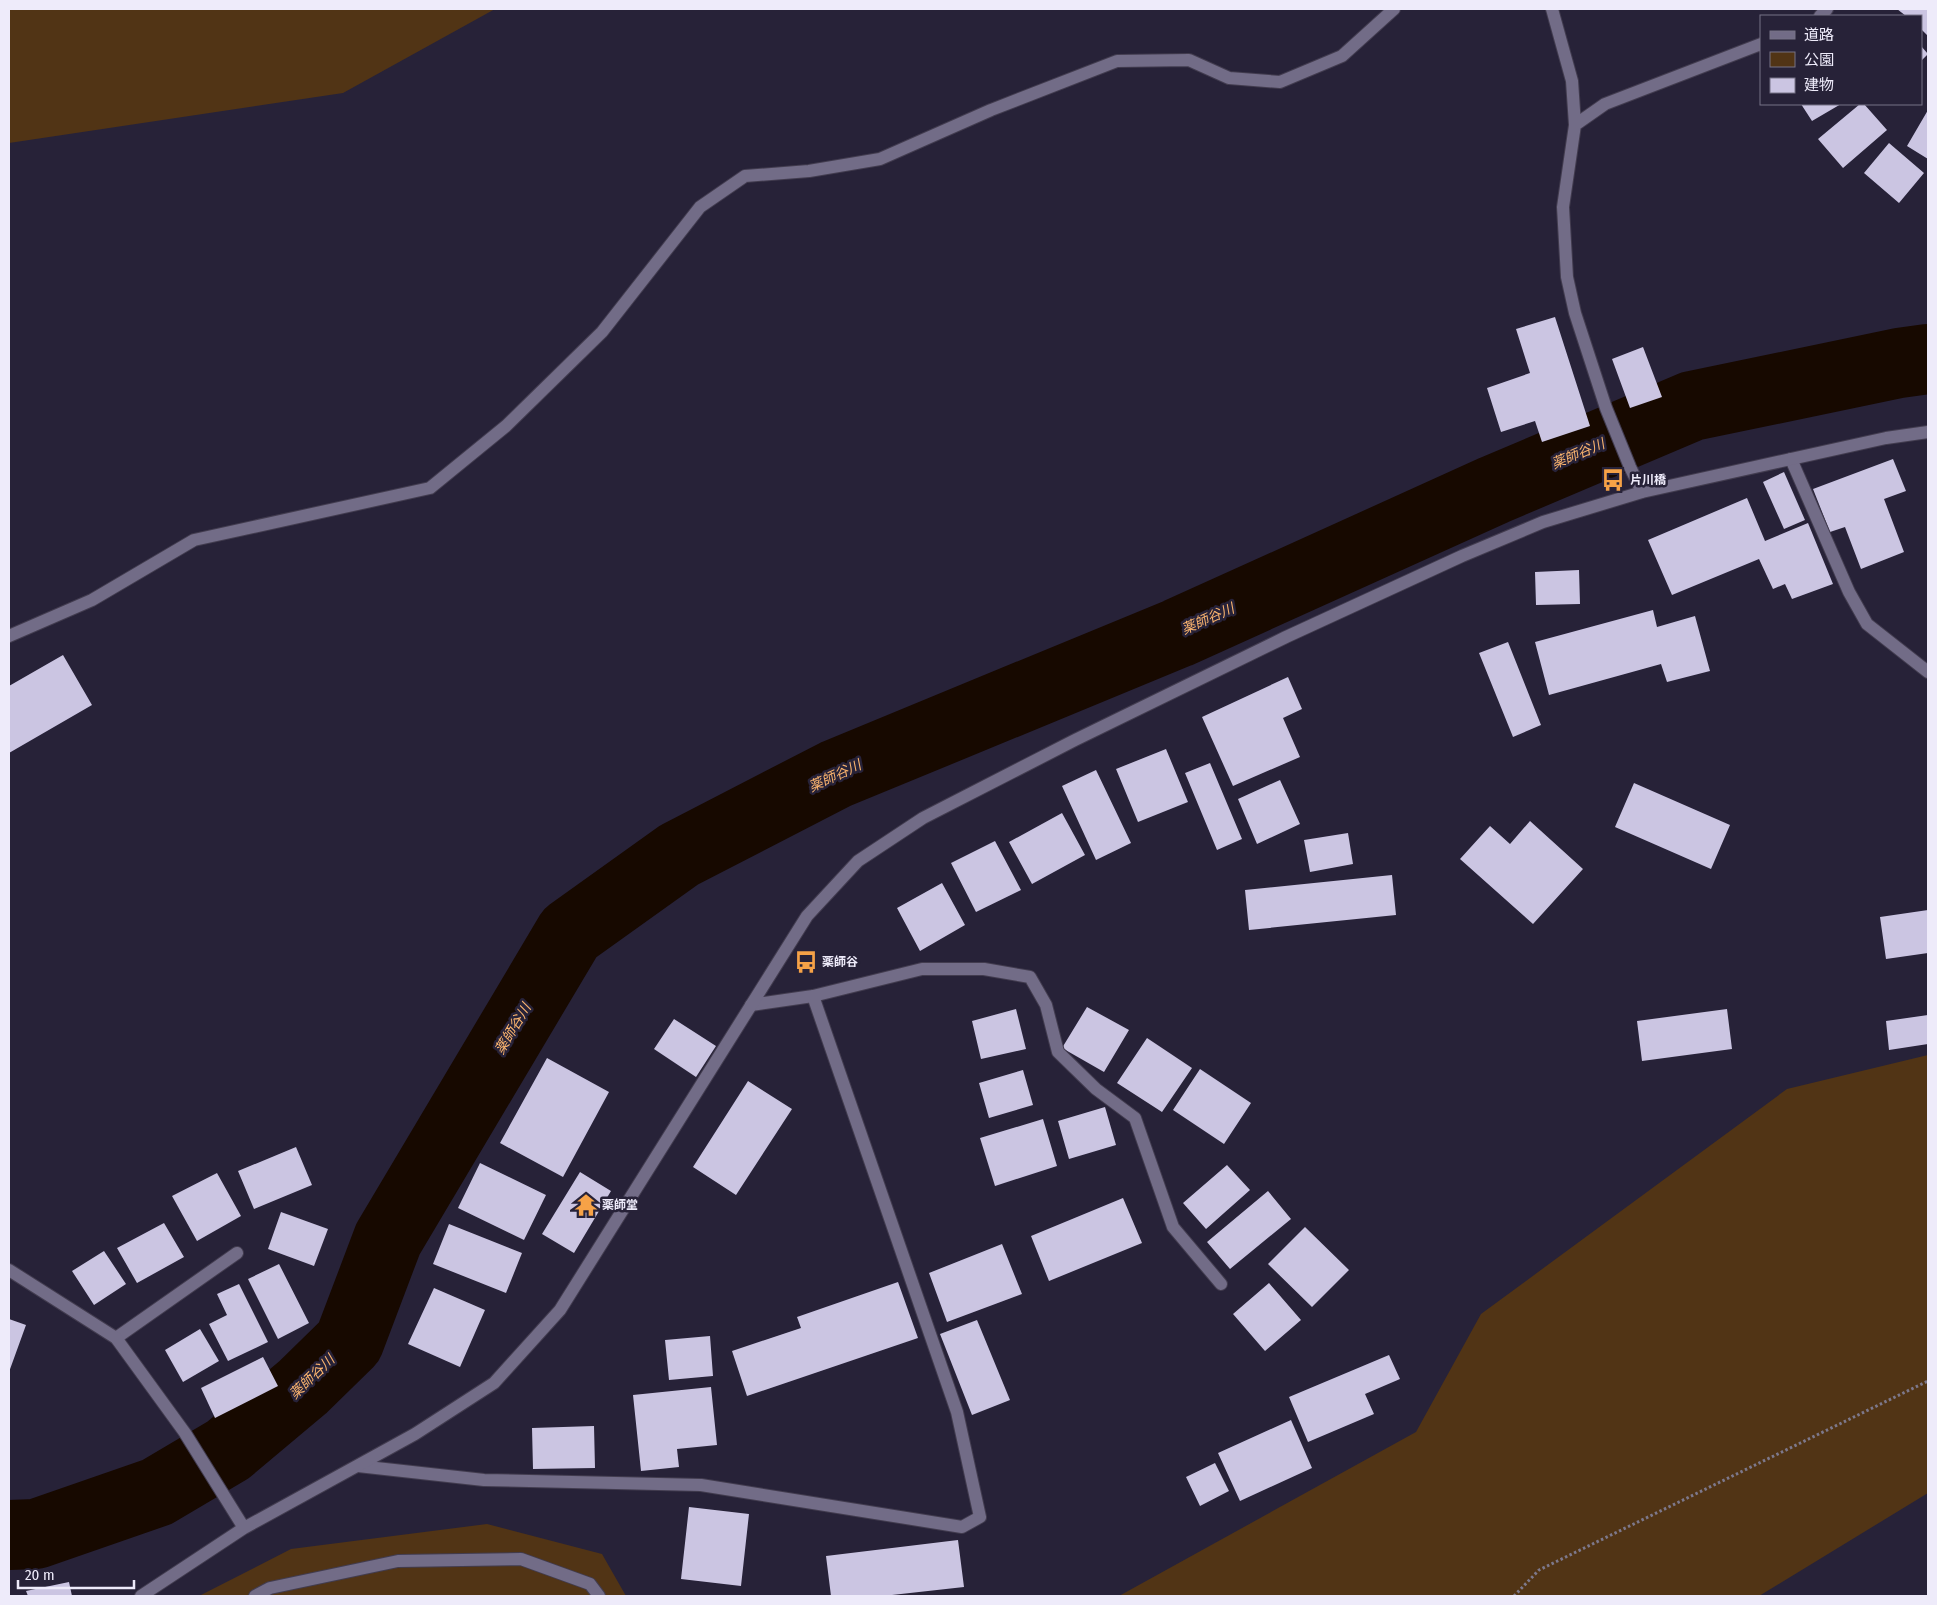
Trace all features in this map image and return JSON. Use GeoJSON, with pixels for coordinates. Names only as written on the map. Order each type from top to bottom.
{"type":"FeatureCollection","features":[{"type":"Feature","properties":{"kind":"street"},"geometry":{"type":"LineString","coordinates":[[9,636],[92,600],[194,540],[430,488],[506,426],[602,332],[700,207],[745,176],[809,171],[880,159],[991,110],[1117,61],[1189,60],[1230,78],[1280,82],[1342,56],[1394,9]]}},
{"type":"Feature","properties":{"kind":"street"},"geometry":{"type":"LineString","coordinates":[[1552,9],[1572,82],[1575,125],[1563,207],[1566,277],[1575,313],[1606,408],[1642,492]]}},
{"type":"Feature","properties":{"kind":"street"},"geometry":{"type":"LineString","coordinates":[[1575,125],[1605,104],[1760,44]]}},
{"type":"Feature","properties":{"kind":"street"},"geometry":{"type":"LineString","coordinates":[[141,1596],[244,1528],[415,1434],[494,1383],[560,1310],[807,916],[858,861],[923,818],[1075,740],[1286,637],[1453,560],[1543,522],[1642,492],[1886,438],[1928,432]]}},
{"type":"Feature","properties":{"kind":"street"},"geometry":{"type":"LineString","coordinates":[[1791,459],[1849,592],[1867,624],[1928,672]]}},
{"type":"Feature","properties":{"kind":"street"},"geometry":{"type":"LineString","coordinates":[[751,1005],[812,996],[922,969],[984,968],[1030,977],[1046,1005],[1058,1052],[1096,1089],[1136,1118],[1173,1227],[1221,1284]]}},
{"type":"Feature","properties":{"kind":"street"},"geometry":{"type":"LineString","coordinates":[[358,1466],[484,1480],[701,1486],[962,1527],[980,1517],[957,1412],[812,996]]}},
{"type":"Feature","properties":{"kind":"street"},"geometry":{"type":"LineString","coordinates":[[116,1338],[237,1253]]}},
{"type":"Feature","properties":{"kind":"street"},"geometry":{"type":"LineString","coordinates":[[9,1270],[116,1338],[185,1433],[244,1528]]}},
{"type":"Feature","properties":{"kind":"street"},"geometry":{"type":"LineString","coordinates":[[256,1596],[270,1588],[398,1561],[521,1559],[590,1584],[599,1596]]}},
{"type":"Feature","properties":{"kind":"path"},"geometry":{"type":"LineString","coordinates":[[1514,1596],[1539,1570],[1928,1381]]}},
{"type":"Feature","properties":{"kind":"green space"},"geometry":{"type":"Polygon","coordinates":[[[9,9],[495,9],[343,93],[9,143],[9,9]]]}},
{"type":"Feature","properties":{"kind":"green space"},"geometry":{"type":"Polygon","coordinates":[[[1928,1055],[1928,1493],[1759,1596],[1119,1596],[1416,1432],[1481,1314],[1787,1089],[1928,1055]]]}},
{"type":"Feature","properties":{"kind":"green space"},"geometry":{"type":"Polygon","coordinates":[[[487,1524],[602,1554],[626,1596],[199,1596],[291,1549],[487,1524]]]}},
{"type":"Feature","properties":{"kind":"building"},"geometry":{"type":"Polygon","coordinates":[[[1897,9],[1928,9],[1928,36],[1922,30],[1922,15],[1905,15],[1897,9]]]}},
{"type":"Feature","properties":{"kind":"building"},"geometry":{"type":"Polygon","coordinates":[[[1922,47],[1928,54],[1922,60],[1922,47]]]}},
{"type":"Feature","properties":{"kind":"building"},"geometry":{"type":"Polygon","coordinates":[[[1802,105],[1839,105],[1812,121],[1802,105]]]}},
{"type":"Feature","properties":{"kind":"building"},"geometry":{"type":"Polygon","coordinates":[[[1859,105],[1865,105],[1887,130],[1843,168],[1818,139],[1859,105]]]}},
{"type":"Feature","properties":{"kind":"building"},"geometry":{"type":"Polygon","coordinates":[[[1928,110],[1928,159],[1907,146],[1928,110]]]}},
{"type":"Feature","properties":{"kind":"building"},"geometry":{"type":"Polygon","coordinates":[[[1889,143],[1924,173],[1899,203],[1864,173],[1889,143]]]}},
{"type":"Feature","properties":{"kind":"building"},"geometry":{"type":"Polygon","coordinates":[[[1555,317],[1590,426],[1542,442],[1535,421],[1501,432],[1487,388],[1530,373],[1516,329],[1555,317]]]}},
{"type":"Feature","properties":{"kind":"building"},"geometry":{"type":"Polygon","coordinates":[[[1643,347],[1662,397],[1630,408],[1612,359],[1643,347]]]}},
{"type":"Feature","properties":{"kind":"building"},"geometry":{"type":"Polygon","coordinates":[[[1893,459],[1906,491],[1884,499],[1904,552],[1861,569],[1845,527],[1830,532],[1813,489],[1893,459]]]}},
{"type":"Feature","properties":{"kind":"building"},"geometry":{"type":"Polygon","coordinates":[[[1784,472],[1805,520],[1784,529],[1763,482],[1784,472]]]}},
{"type":"Feature","properties":{"kind":"building"},"geometry":{"type":"Polygon","coordinates":[[[1747,498],[1765,541],[1808,523],[1833,584],[1792,599],[1785,584],[1773,589],[1759,559],[1672,595],[1648,540],[1747,498]]]}},
{"type":"Feature","properties":{"kind":"building"},"geometry":{"type":"Polygon","coordinates":[[[1579,570],[1580,604],[1536,605],[1535,572],[1579,570]]]}},
{"type":"Feature","properties":{"kind":"building"},"geometry":{"type":"Polygon","coordinates":[[[1653,610],[1657,627],[1695,616],[1710,671],[1667,682],[1661,664],[1549,695],[1535,642],[1653,610]]]}},
{"type":"Feature","properties":{"kind":"building"},"geometry":{"type":"Polygon","coordinates":[[[1508,642],[1541,725],[1513,737],[1479,653],[1508,642]]]}},
{"type":"Feature","properties":{"kind":"building"},"geometry":{"type":"Polygon","coordinates":[[[63,655],[92,705],[9,753],[9,686],[63,655]]]}},
{"type":"Feature","properties":{"kind":"building"},"geometry":{"type":"Polygon","coordinates":[[[1288,677],[1302,709],[1283,718],[1300,757],[1233,786],[1202,717],[1288,677]]]}},
{"type":"Feature","properties":{"kind":"building"},"geometry":{"type":"Polygon","coordinates":[[[1166,749],[1188,802],[1138,822],[1116,769],[1166,749]]]}},
{"type":"Feature","properties":{"kind":"building"},"geometry":{"type":"Polygon","coordinates":[[[1210,763],[1242,839],[1217,850],[1185,773],[1210,763]]]}},
{"type":"Feature","properties":{"kind":"building"},"geometry":{"type":"Polygon","coordinates":[[[1096,770],[1131,843],[1096,860],[1062,786],[1096,770]]]}},
{"type":"Feature","properties":{"kind":"building"},"geometry":{"type":"Polygon","coordinates":[[[1280,780],[1300,824],[1257,844],[1238,799],[1280,780]]]}},
{"type":"Feature","properties":{"kind":"building"},"geometry":{"type":"Polygon","coordinates":[[[1634,783],[1730,825],[1711,869],[1615,827],[1634,783]]]}},
{"type":"Feature","properties":{"kind":"building"},"geometry":{"type":"Polygon","coordinates":[[[1062,813],[1085,855],[1032,884],[1009,842],[1062,813]]]}},
{"type":"Feature","properties":{"kind":"building"},"geometry":{"type":"Polygon","coordinates":[[[1530,821],[1583,869],[1533,924],[1460,859],[1490,826],[1510,844],[1530,821]]]}},
{"type":"Feature","properties":{"kind":"building"},"geometry":{"type":"Polygon","coordinates":[[[1348,833],[1353,864],[1310,872],[1304,840],[1348,833]]]}},
{"type":"Feature","properties":{"kind":"building"},"geometry":{"type":"Polygon","coordinates":[[[995,841],[1021,890],[976,912],[951,863],[995,841]]]}},
{"type":"Feature","properties":{"kind":"building"},"geometry":{"type":"Polygon","coordinates":[[[1392,875],[1396,915],[1249,930],[1245,890],[1392,875]]]}},
{"type":"Feature","properties":{"kind":"building"},"geometry":{"type":"Polygon","coordinates":[[[942,883],[965,925],[920,951],[897,908],[942,883]]]}},
{"type":"Feature","properties":{"kind":"building"},"geometry":{"type":"Polygon","coordinates":[[[1928,910],[1928,953],[1886,959],[1880,917],[1928,910]]]}},
{"type":"Feature","properties":{"kind":"building"},"geometry":{"type":"Polygon","coordinates":[[[1087,1007],[1129,1030],[1104,1072],[1062,1048],[1087,1007]]]}},
{"type":"Feature","properties":{"kind":"building"},"geometry":{"type":"Polygon","coordinates":[[[1016,1009],[1026,1049],[981,1059],[972,1021],[1016,1009]]]}},
{"type":"Feature","properties":{"kind":"building"},"geometry":{"type":"Polygon","coordinates":[[[1727,1009],[1732,1049],[1642,1061],[1637,1021],[1727,1009]]]}},
{"type":"Feature","properties":{"kind":"building"},"geometry":{"type":"Polygon","coordinates":[[[1928,1015],[1928,1044],[1889,1050],[1886,1021],[1928,1015]]]}},
{"type":"Feature","properties":{"kind":"building"},"geometry":{"type":"Polygon","coordinates":[[[674,1019],[716,1046],[696,1077],[654,1049],[674,1019]]]}},
{"type":"Feature","properties":{"kind":"building"},"geometry":{"type":"Polygon","coordinates":[[[1147,1038],[1192,1068],[1162,1112],[1117,1083],[1147,1038]]]}},
{"type":"Feature","properties":{"kind":"building"},"geometry":{"type":"Polygon","coordinates":[[[547,1058],[609,1092],[563,1177],[500,1143],[547,1058]]]}},
{"type":"Feature","properties":{"kind":"building"},"geometry":{"type":"Polygon","coordinates":[[[1200,1069],[1251,1103],[1224,1144],[1173,1110],[1200,1069]]]}},
{"type":"Feature","properties":{"kind":"building"},"geometry":{"type":"Polygon","coordinates":[[[1023,1070],[1033,1105],[989,1118],[979,1083],[1023,1070]]]}},
{"type":"Feature","properties":{"kind":"building"},"geometry":{"type":"Polygon","coordinates":[[[748,1081],[792,1109],[736,1195],[693,1167],[748,1081]]]}},
{"type":"Feature","properties":{"kind":"building"},"geometry":{"type":"Polygon","coordinates":[[[1105,1107],[1116,1145],[1069,1159],[1058,1121],[1105,1107]]]}},
{"type":"Feature","properties":{"kind":"building"},"geometry":{"type":"Polygon","coordinates":[[[1043,1119],[1057,1166],[995,1186],[980,1138],[1043,1119]]]}},
{"type":"Feature","properties":{"kind":"building"},"geometry":{"type":"Polygon","coordinates":[[[296,1147],[312,1185],[254,1209],[238,1171],[296,1147]]]}},
{"type":"Feature","properties":{"kind":"building"},"geometry":{"type":"Polygon","coordinates":[[[480,1163],[546,1195],[524,1240],[458,1208],[480,1163]]]}},
{"type":"Feature","properties":{"kind":"building"},"geometry":{"type":"Polygon","coordinates":[[[1227,1165],[1250,1190],[1206,1229],[1183,1203],[1227,1165]]]}},
{"type":"Feature","properties":{"kind":"building"},"geometry":{"type":"Polygon","coordinates":[[[580,1172],[611,1191],[574,1253],[542,1234],[580,1172]]]}},
{"type":"Feature","properties":{"kind":"building"},"geometry":{"type":"Polygon","coordinates":[[[217,1173],[241,1216],[197,1241],[172,1196],[217,1173]]]}},
{"type":"Feature","properties":{"kind":"building"},"geometry":{"type":"Polygon","coordinates":[[[1268,1191],[1291,1219],[1230,1269],[1207,1242],[1268,1191]]]}},
{"type":"Feature","properties":{"kind":"building"},"geometry":{"type":"Polygon","coordinates":[[[1123,1198],[1142,1243],[1049,1281],[1031,1236],[1123,1198]]]}},
{"type":"Feature","properties":{"kind":"building"},"geometry":{"type":"Polygon","coordinates":[[[281,1212],[328,1229],[314,1266],[268,1249],[281,1212]]]}},
{"type":"Feature","properties":{"kind":"building"},"geometry":{"type":"Polygon","coordinates":[[[164,1223],[184,1257],[137,1283],[117,1248],[164,1223]]]}},
{"type":"Feature","properties":{"kind":"building"},"geometry":{"type":"Polygon","coordinates":[[[449,1224],[522,1253],[506,1293],[433,1264],[449,1224]]]}},
{"type":"Feature","properties":{"kind":"building"},"geometry":{"type":"Polygon","coordinates":[[[1305,1227],[1349,1270],[1312,1307],[1268,1264],[1305,1227]]]}},
{"type":"Feature","properties":{"kind":"building"},"geometry":{"type":"Polygon","coordinates":[[[1002,1244],[1022,1294],[947,1322],[929,1273],[1002,1244]]]}},
{"type":"Feature","properties":{"kind":"building"},"geometry":{"type":"Polygon","coordinates":[[[104,1251],[126,1284],[94,1305],[72,1271],[104,1251]]]}},
{"type":"Feature","properties":{"kind":"building"},"geometry":{"type":"Polygon","coordinates":[[[279,1264],[309,1323],[278,1339],[248,1279],[279,1264]]]}},
{"type":"Feature","properties":{"kind":"building"},"geometry":{"type":"Polygon","coordinates":[[[898,1282],[918,1338],[747,1396],[732,1351],[801,1328],[797,1317],[898,1282]]]}},
{"type":"Feature","properties":{"kind":"building"},"geometry":{"type":"Polygon","coordinates":[[[1269,1283],[1301,1320],[1265,1351],[1233,1314],[1269,1283]]]}},
{"type":"Feature","properties":{"kind":"building"},"geometry":{"type":"Polygon","coordinates":[[[239,1284],[268,1342],[228,1361],[209,1324],[227,1315],[217,1294],[239,1284]]]}},
{"type":"Feature","properties":{"kind":"building"},"geometry":{"type":"Polygon","coordinates":[[[434,1288],[485,1310],[460,1367],[408,1344],[434,1288]]]}},
{"type":"Feature","properties":{"kind":"building"},"geometry":{"type":"Polygon","coordinates":[[[9,1319],[26,1325],[9,1372],[9,1319]]]}},
{"type":"Feature","properties":{"kind":"building"},"geometry":{"type":"Polygon","coordinates":[[[977,1320],[1010,1400],[972,1415],[940,1334],[977,1320]]]}},
{"type":"Feature","properties":{"kind":"building"},"geometry":{"type":"Polygon","coordinates":[[[200,1329],[219,1361],[183,1382],[165,1350],[200,1329]]]}},
{"type":"Feature","properties":{"kind":"building"},"geometry":{"type":"Polygon","coordinates":[[[710,1336],[713,1376],[669,1380],[665,1340],[710,1336]]]}},
{"type":"Feature","properties":{"kind":"building"},"geometry":{"type":"Polygon","coordinates":[[[1389,1355],[1400,1379],[1365,1394],[1374,1414],[1308,1442],[1289,1397],[1389,1355]]]}},
{"type":"Feature","properties":{"kind":"building"},"geometry":{"type":"Polygon","coordinates":[[[263,1357],[278,1386],[215,1418],[201,1388],[263,1357]]]}},
{"type":"Feature","properties":{"kind":"building"},"geometry":{"type":"Polygon","coordinates":[[[711,1387],[717,1445],[677,1449],[679,1467],[641,1471],[633,1395],[711,1387]]]}},
{"type":"Feature","properties":{"kind":"building"},"geometry":{"type":"Polygon","coordinates":[[[1291,1420],[1312,1468],[1240,1501],[1218,1453],[1291,1420]]]}},
{"type":"Feature","properties":{"kind":"building"},"geometry":{"type":"Polygon","coordinates":[[[594,1426],[595,1468],[533,1469],[532,1428],[594,1426]]]}},
{"type":"Feature","properties":{"kind":"building"},"geometry":{"type":"Polygon","coordinates":[[[1215,1463],[1229,1491],[1200,1506],[1186,1477],[1215,1463]]]}},
{"type":"Feature","properties":{"kind":"building"},"geometry":{"type":"Polygon","coordinates":[[[689,1507],[749,1514],[741,1586],[681,1579],[689,1507]]]}},
{"type":"Feature","properties":{"kind":"building"},"geometry":{"type":"Polygon","coordinates":[[[958,1540],[964,1587],[883,1596],[831,1596],[826,1556],[958,1540]]]}},
{"type":"Feature","properties":{"kind":"building"},"geometry":{"type":"Polygon","coordinates":[[[69,1582],[72,1596],[28,1596],[26,1591],[69,1582]]]}},
{"type":"Feature","properties":{"kind":"waterway","name":"薬師谷川"},"geometry":{"type":"LineString","coordinates":[[9,1535],[36,1534],[157,1492],[228,1450],[303,1387],[349,1342],[388,1239],[570,933],[679,855],[836,774],[1178,633],[1494,490],[1692,406],[1899,363],[1928,359]]}},
{"type":"Feature","properties":{"kind":"place","name":"片川橋"},"geometry":{"type":"Point","coordinates":[1613,480]}},
{"type":"Feature","properties":{"kind":"place","name":"薬師谷"},"geometry":{"type":"Point","coordinates":[806,962]}},
{"type":"Feature","properties":{"kind":"place","name":"薬師堂"},"geometry":{"type":"Point","coordinates":[586,1205]}}]}
